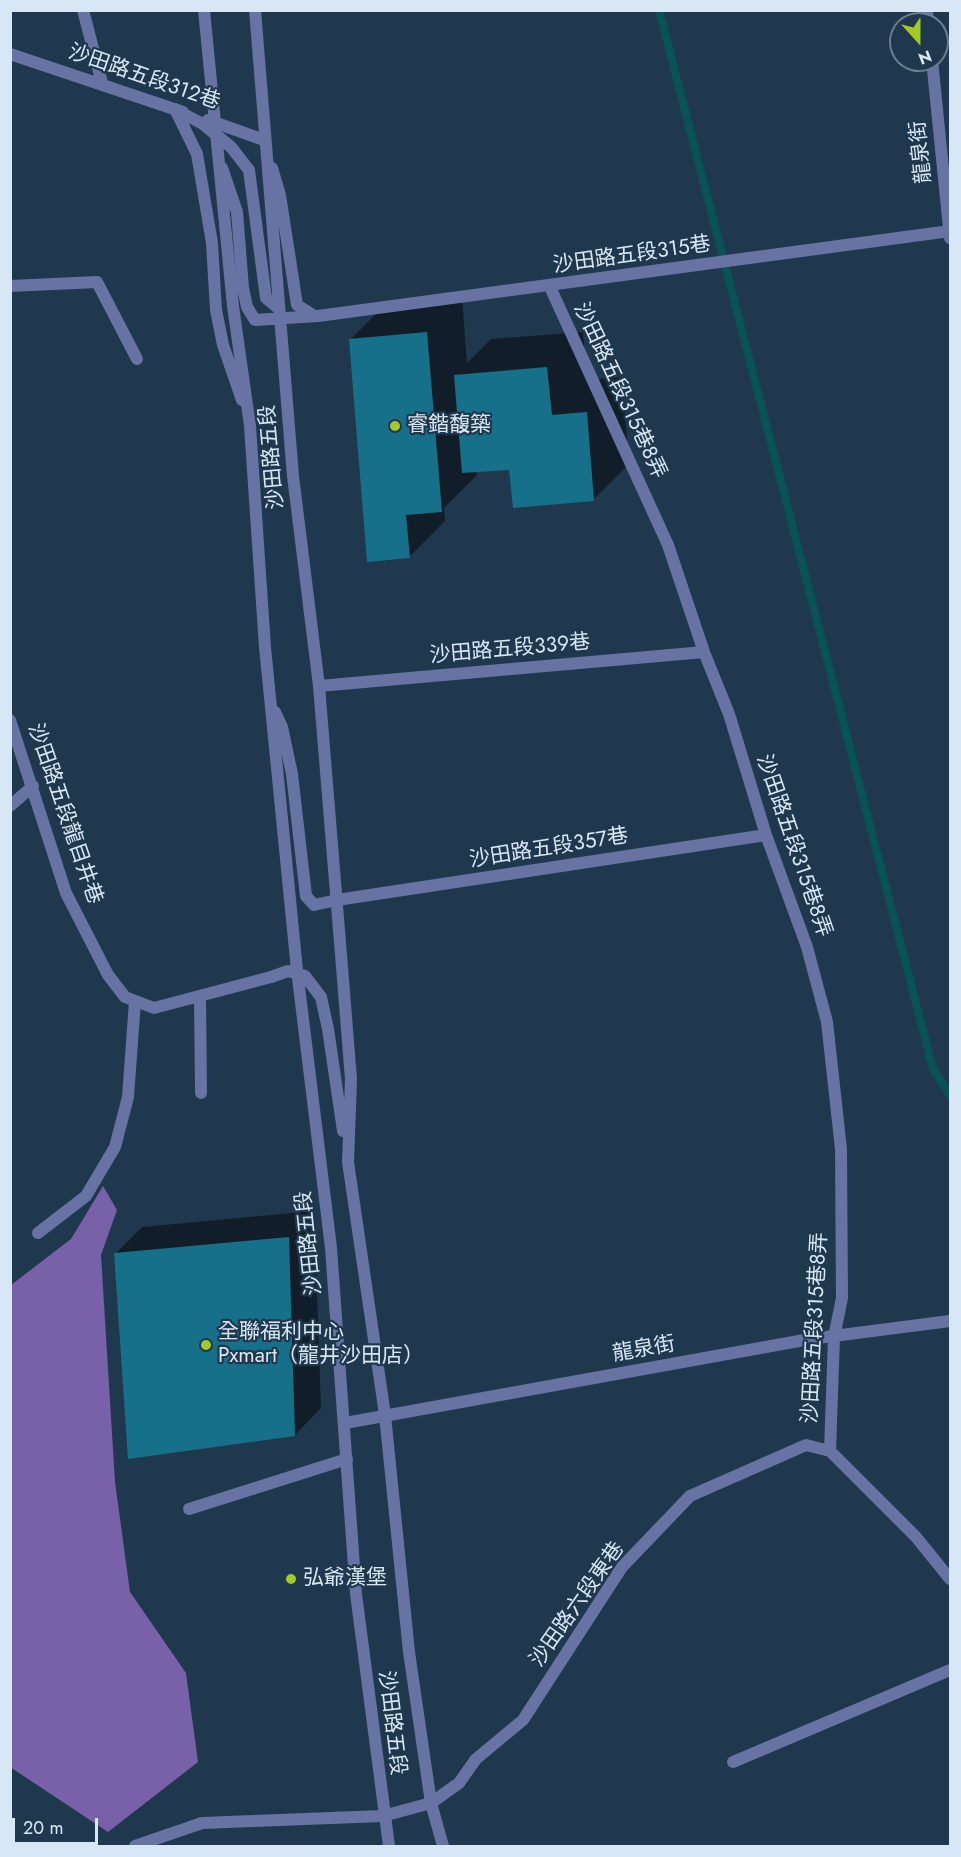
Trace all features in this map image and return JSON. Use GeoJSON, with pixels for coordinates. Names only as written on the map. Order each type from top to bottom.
{"type":"FeatureCollection","features":[{"type":"Feature","properties":{"kind":"street"},"geometry":{"type":"LineString","coordinates":[[83,10],[102,84]]}},
{"type":"Feature","properties":{"kind":"street","name":"沙田路五段"},"geometry":{"type":"LineString","coordinates":[[204,10],[233,306],[248,414],[271,703],[297,974],[331,1248],[356,1594],[388,1846]]}},
{"type":"Feature","properties":{"kind":"street","name":"沙田路五段"},"geometry":{"type":"LineString","coordinates":[[255,10],[292,476],[319,686],[337,900],[351,1079],[348,1161],[385,1415],[409,1652],[431,1803],[443,1846]]}},
{"type":"Feature","properties":{"kind":"street","name":"沙田路五段312巷"},"geometry":{"type":"LineString","coordinates":[[10,54],[175,109],[214,128],[264,143]]}},
{"type":"Feature","properties":{"kind":"street","name":"龍泉街"},"geometry":{"type":"LineString","coordinates":[[933,72],[950,234]]}},
{"type":"Feature","properties":{"kind":"street"},"geometry":{"type":"LineString","coordinates":[[175,109],[197,154],[212,243],[216,310],[235,383],[248,414]]}},
{"type":"Feature","properties":{"kind":"street"},"geometry":{"type":"LineString","coordinates":[[214,128],[249,170],[266,298],[280,313]]}},
{"type":"Feature","properties":{"kind":"street"},"geometry":{"type":"LineString","coordinates":[[264,143],[280,195],[297,305],[306,313],[318,316]]}},
{"type":"Feature","properties":{"kind":"street","name":"沙田路五段315巷"},"geometry":{"type":"LineString","coordinates":[[218,159],[237,212],[241,271],[247,307],[255,320],[280,313],[318,316],[950,234]]}},
{"type":"Feature","properties":{"kind":"street"},"geometry":{"type":"LineString","coordinates":[[10,286],[97,282],[137,359]]}},
{"type":"Feature","properties":{"kind":"street","name":"沙田路五段315巷8弄"},"geometry":{"type":"LineString","coordinates":[[550,287],[668,545],[704,652],[729,714],[766,835],[807,947],[827,1022],[841,1149],[842,1298],[834,1337],[830,1451]]}},
{"type":"Feature","properties":{"kind":"street","name":"沙田路五段339巷"},"geometry":{"type":"LineString","coordinates":[[319,686],[704,652]]}},
{"type":"Feature","properties":{"kind":"street","name":"沙田路五段"},"geometry":{"type":"LineString","coordinates":[[271,703],[282,727],[292,774],[306,896],[314,905],[337,900]]}},
{"type":"Feature","properties":{"kind":"street","name":"沙田路五段龍目井巷"},"geometry":{"type":"LineString","coordinates":[[10,720],[66,892],[108,975],[125,997],[135,1001]]}},
{"type":"Feature","properties":{"kind":"street"},"geometry":{"type":"LineString","coordinates":[[10,806],[33,786]]}},
{"type":"Feature","properties":{"kind":"street","name":"沙田路五段357巷"},"geometry":{"type":"LineString","coordinates":[[337,900],[766,835]]}},
{"type":"Feature","properties":{"kind":"street"},"geometry":{"type":"LineString","coordinates":[[38,1233],[86,1196],[115,1147],[128,1097],[135,1001],[154,1008],[288,971],[305,976],[321,997],[348,1161]]}},
{"type":"Feature","properties":{"kind":"street"},"geometry":{"type":"LineString","coordinates":[[200,996],[201,1093]]}},
{"type":"Feature","properties":{"kind":"street","name":"龍泉街"},"geometry":{"type":"LineString","coordinates":[[345,1423],[810,1340],[951,1321]]}},
{"type":"Feature","properties":{"kind":"street","name":"沙田路六段東巷"},"geometry":{"type":"LineString","coordinates":[[135,1846],[202,1823],[383,1816],[431,1803],[459,1784],[476,1759],[523,1720],[622,1567],[690,1496],[806,1445],[830,1451]]}},
{"type":"Feature","properties":{"kind":"street"},"geometry":{"type":"LineString","coordinates":[[830,1451],[916,1537],[949,1576]]}},
{"type":"Feature","properties":{"kind":"street"},"geometry":{"type":"LineString","coordinates":[[189,1509],[347,1459]]}},
{"type":"Feature","properties":{"kind":"street"},"geometry":{"type":"LineString","coordinates":[[733,1762],[951,1670]]}},
{"type":"Feature","properties":{"kind":"shaded area"},"geometry":{"type":"Polygon","coordinates":[[[103,1186],[117,1210],[101,1255],[115,1482],[130,1592],[186,1673],[198,1762],[108,1832],[10,1767],[11,1285],[71,1239],[103,1186]]]}},
{"type":"Feature","properties":{"kind":"building","name":"睿鍇馥築"},"geometry":{"type":"Polygon","coordinates":[[[427,332],[442,512],[406,515],[410,558],[367,562],[349,339],[427,332]]]}},
{"type":"Feature","properties":{"kind":"building","name":"睿鍇馥築"},"geometry":{"type":"Polygon","coordinates":[[[547,367],[552,415],[587,412],[594,501],[513,508],[509,470],[462,473],[454,375],[547,367]]]}},
{"type":"Feature","properties":{"kind":"building","name":"全聯福利中心 Pxmart（龍井沙田店）"},"geometry":{"type":"Polygon","coordinates":[[[289,1237],[295,1436],[128,1459],[114,1253],[289,1237]]]}},
{"type":"Feature","properties":{"kind":"waterway"},"geometry":{"type":"LineString","coordinates":[[659,10],[933,1069],[950,1095]]}},
{"type":"Feature","properties":{"kind":"place","name":"睿鍇馥築"},"geometry":{"type":"Point","coordinates":[395,426]}},
{"type":"Feature","properties":{"kind":"place","name":"全聯福利中心 Pxmart（龍井沙田店）"},"geometry":{"type":"Point","coordinates":[206,1345]}},
{"type":"Feature","properties":{"kind":"place","name":"弘爺漢堡"},"geometry":{"type":"Point","coordinates":[291,1579]}}]}
